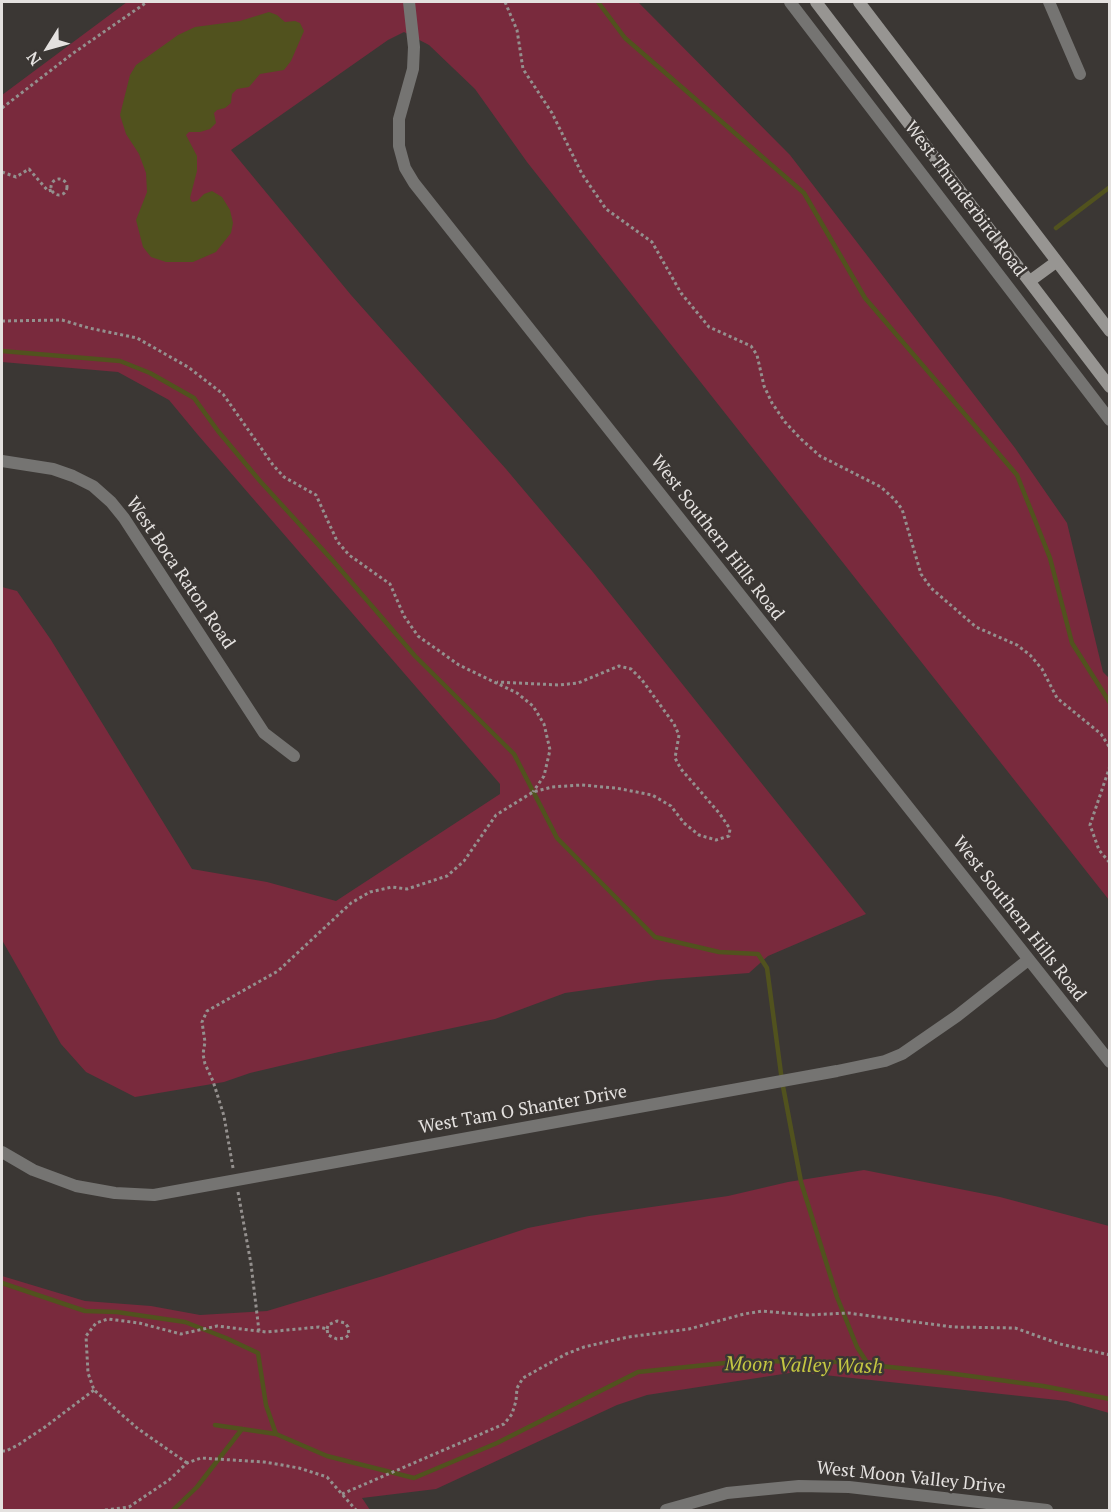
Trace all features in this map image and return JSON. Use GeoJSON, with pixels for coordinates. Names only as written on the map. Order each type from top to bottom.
{"type":"FeatureCollection","features":[{"type":"Feature","properties":{"kind":"main road","name":"West Thunderbird Road"},"geometry":{"type":"LineString","coordinates":[[816,2],[1110,387]]}},
{"type":"Feature","properties":{"kind":"main road","name":"West Thunderbird Road"},"geometry":{"type":"LineString","coordinates":[[859,2],[1110,331]]}},
{"type":"Feature","properties":{"kind":"main road"},"geometry":{"type":"LineString","coordinates":[[1030,281],[1056,262]]}},
{"type":"Feature","properties":{"kind":"street","name":"West Southern Hills Road"},"geometry":{"type":"LineString","coordinates":[[409,2],[414,47],[413,69],[399,119],[399,146],[405,168],[414,183],[1110,1062]]}},
{"type":"Feature","properties":{"kind":"street","name":"West Thunderbird Road"},"geometry":{"type":"LineString","coordinates":[[790,2],[1110,420]]}},
{"type":"Feature","properties":{"kind":"street"},"geometry":{"type":"LineString","coordinates":[[1049,2],[1080,74]]}},
{"type":"Feature","properties":{"kind":"street","name":"West Boca Raton Road"},"geometry":{"type":"LineString","coordinates":[[2,461],[53,469],[73,476],[93,486],[111,502],[124,518],[264,733],[294,756]]}},
{"type":"Feature","properties":{"kind":"street","name":"West Tam O Shanter Drive"},"geometry":{"type":"LineString","coordinates":[[2,1152],[33,1170],[76,1186],[115,1193],[154,1195],[837,1071],[885,1061],[902,1054],[1028,960]]}},
{"type":"Feature","properties":{"kind":"street","name":"West Moon Valley Drive"},"geometry":{"type":"LineString","coordinates":[[666,1510],[727,1493],[799,1486],[849,1487],[1047,1510]]}},
{"type":"Feature","properties":{"kind":"path"},"geometry":{"type":"LineString","coordinates":[[2,108],[72,54],[147,2]]}},
{"type":"Feature","properties":{"kind":"path"},"geometry":{"type":"LineString","coordinates":[[505,2],[517,30],[524,69],[552,113],[582,174],[606,209],[652,242],[681,293],[709,327],[752,346],[757,355],[764,386],[772,403],[801,439],[820,456],[880,487],[894,499],[902,509],[921,574],[931,588],[976,627],[1017,645],[1030,655],[1042,669],[1057,698],[1101,734],[1110,748]]}},
{"type":"Feature","properties":{"kind":"path"},"geometry":{"type":"LineString","coordinates":[[2,172],[15,177],[29,169],[48,191],[52,190],[53,193],[61,195],[67,188],[65,181],[59,179],[52,183],[52,190]]}},
{"type":"Feature","properties":{"kind":"path"},"geometry":{"type":"LineString","coordinates":[[2,321],[62,320],[137,338],[188,368],[223,394],[284,477],[316,495],[337,541],[349,555],[390,585],[404,616],[418,636],[459,665],[517,693],[533,706],[544,724],[550,750],[544,776],[533,792]]}},
{"type":"Feature","properties":{"kind":"path"},"geometry":{"type":"LineString","coordinates":[[260,1331],[251,1264],[224,1116],[213,1081],[204,1064],[205,1042],[202,1023],[207,1011],[278,971],[351,903],[370,892],[392,887],[407,889],[447,876],[464,861],[496,815],[533,792],[552,787],[581,785],[616,788],[652,795],[671,806],[684,823],[699,835],[716,840],[729,836],[730,829],[720,814],[681,769],[675,758],[679,735],[674,724],[642,680],[631,669],[619,666],[578,683],[560,685],[497,682]]}},
{"type":"Feature","properties":{"kind":"path"},"geometry":{"type":"LineString","coordinates":[[1110,766],[1090,825],[1099,850],[1110,863]]}},
{"type":"Feature","properties":{"kind":"path"},"geometry":{"type":"LineString","coordinates":[[342,1494],[504,1424],[512,1414],[517,1388],[524,1378],[566,1354],[584,1347],[628,1337],[688,1329],[744,1314],[762,1311],[808,1315],[848,1313],[953,1327],[1015,1328],[1060,1344],[1110,1355]]}},
{"type":"Feature","properties":{"kind":"path"},"geometry":{"type":"LineString","coordinates":[[187,1463],[137,1428],[94,1390],[88,1373],[86,1336],[96,1323],[108,1319],[139,1323],[181,1334],[217,1326],[260,1331],[310,1327],[327,1329]]}},
{"type":"Feature","properties":{"kind":"path"},"geometry":{"type":"LineString","coordinates":[[337,1322],[345,1323],[349,1335],[337,1339],[328,1335],[327,1329],[328,1325],[337,1322]]}},
{"type":"Feature","properties":{"kind":"path"},"geometry":{"type":"LineString","coordinates":[[2,1450],[27,1439],[94,1390]]}},
{"type":"Feature","properties":{"kind":"path"},"geometry":{"type":"LineString","coordinates":[[123,1510],[169,1480],[187,1463],[201,1458],[264,1462],[299,1468],[327,1477],[356,1510]]}},
{"type":"Feature","properties":{"kind":"path"},"geometry":{"type":"LineString","coordinates":[[105,1510],[129,1507]]}},
{"type":"Feature","properties":{"kind":"shaded area"},"geometry":{"type":"Polygon","coordinates":[[[127,2],[638,2],[790,155],[1015,448],[1067,523],[1103,672],[1109,678],[1109,900],[527,162],[475,89],[429,45],[404,32],[388,40],[231,150],[351,295],[506,469],[592,571],[866,914],[768,956],[749,973],[657,980],[565,993],[495,1019],[339,1052],[250,1073],[224,1082],[135,1097],[86,1072],[61,1044],[2,940],[2,587],[17,591],[51,640],[192,869],[267,882],[336,901],[500,794],[500,784],[169,400],[118,372],[2,362],[2,95],[127,2]]]}},
{"type":"Feature","properties":{"kind":"shaded area"},"geometry":{"type":"Polygon","coordinates":[[[269,12],[285,22],[300,23],[304,31],[291,61],[284,70],[260,74],[249,87],[237,89],[232,94],[231,103],[214,113],[216,123],[210,129],[189,132],[186,135],[197,156],[197,171],[190,198],[192,202],[197,201],[204,194],[212,191],[222,197],[230,210],[233,223],[231,233],[216,252],[193,262],[166,262],[151,257],[143,247],[136,220],[147,192],[146,173],[139,154],[126,134],[120,115],[130,75],[136,65],[178,35],[195,27],[240,21],[269,12]]]}},
{"type":"Feature","properties":{"kind":"shaded area"},"geometry":{"type":"Polygon","coordinates":[[[864,1170],[1000,1197],[1109,1226],[1109,1413],[1067,1401],[796,1372],[647,1395],[617,1405],[436,1489],[362,1498],[370,1510],[2,1510],[2,1276],[85,1301],[151,1306],[200,1315],[267,1311],[383,1276],[528,1228],[589,1216],[728,1196],[788,1182],[864,1170]]]}},
{"type":"Feature","properties":{"kind":"waterway"},"geometry":{"type":"LineString","coordinates":[[598,2],[625,38],[804,193],[865,298],[1017,475],[1050,558],[1072,643],[1110,703]]}},
{"type":"Feature","properties":{"kind":"waterway"},"geometry":{"type":"LineString","coordinates":[[1056,228],[1110,187]]}},
{"type":"Feature","properties":{"kind":"waterway"},"geometry":{"type":"LineString","coordinates":[[2,351],[120,361],[150,373],[194,398],[260,481],[415,656],[514,754],[557,838],[655,937],[719,952],[758,954],[767,968],[782,1081],[801,1182],[837,1297],[857,1347],[868,1364]]}},
{"type":"Feature","properties":{"kind":"waterway","name":"Moon Valley Wash"},"geometry":{"type":"LineString","coordinates":[[2,1283],[85,1311],[117,1312],[185,1322],[258,1353],[266,1405],[276,1434]]}},
{"type":"Feature","properties":{"kind":"waterway","name":"Moon Valley Wash"},"geometry":{"type":"LineString","coordinates":[[215,1425],[276,1434],[327,1456],[414,1478],[497,1443],[638,1372],[744,1361],[841,1362],[1043,1386],[1110,1399]]}},
{"type":"Feature","properties":{"kind":"waterway","name":"Moon Valley Wash"},"geometry":{"type":"LineString","coordinates":[[173,1510],[197,1487],[242,1429]]}}]}
